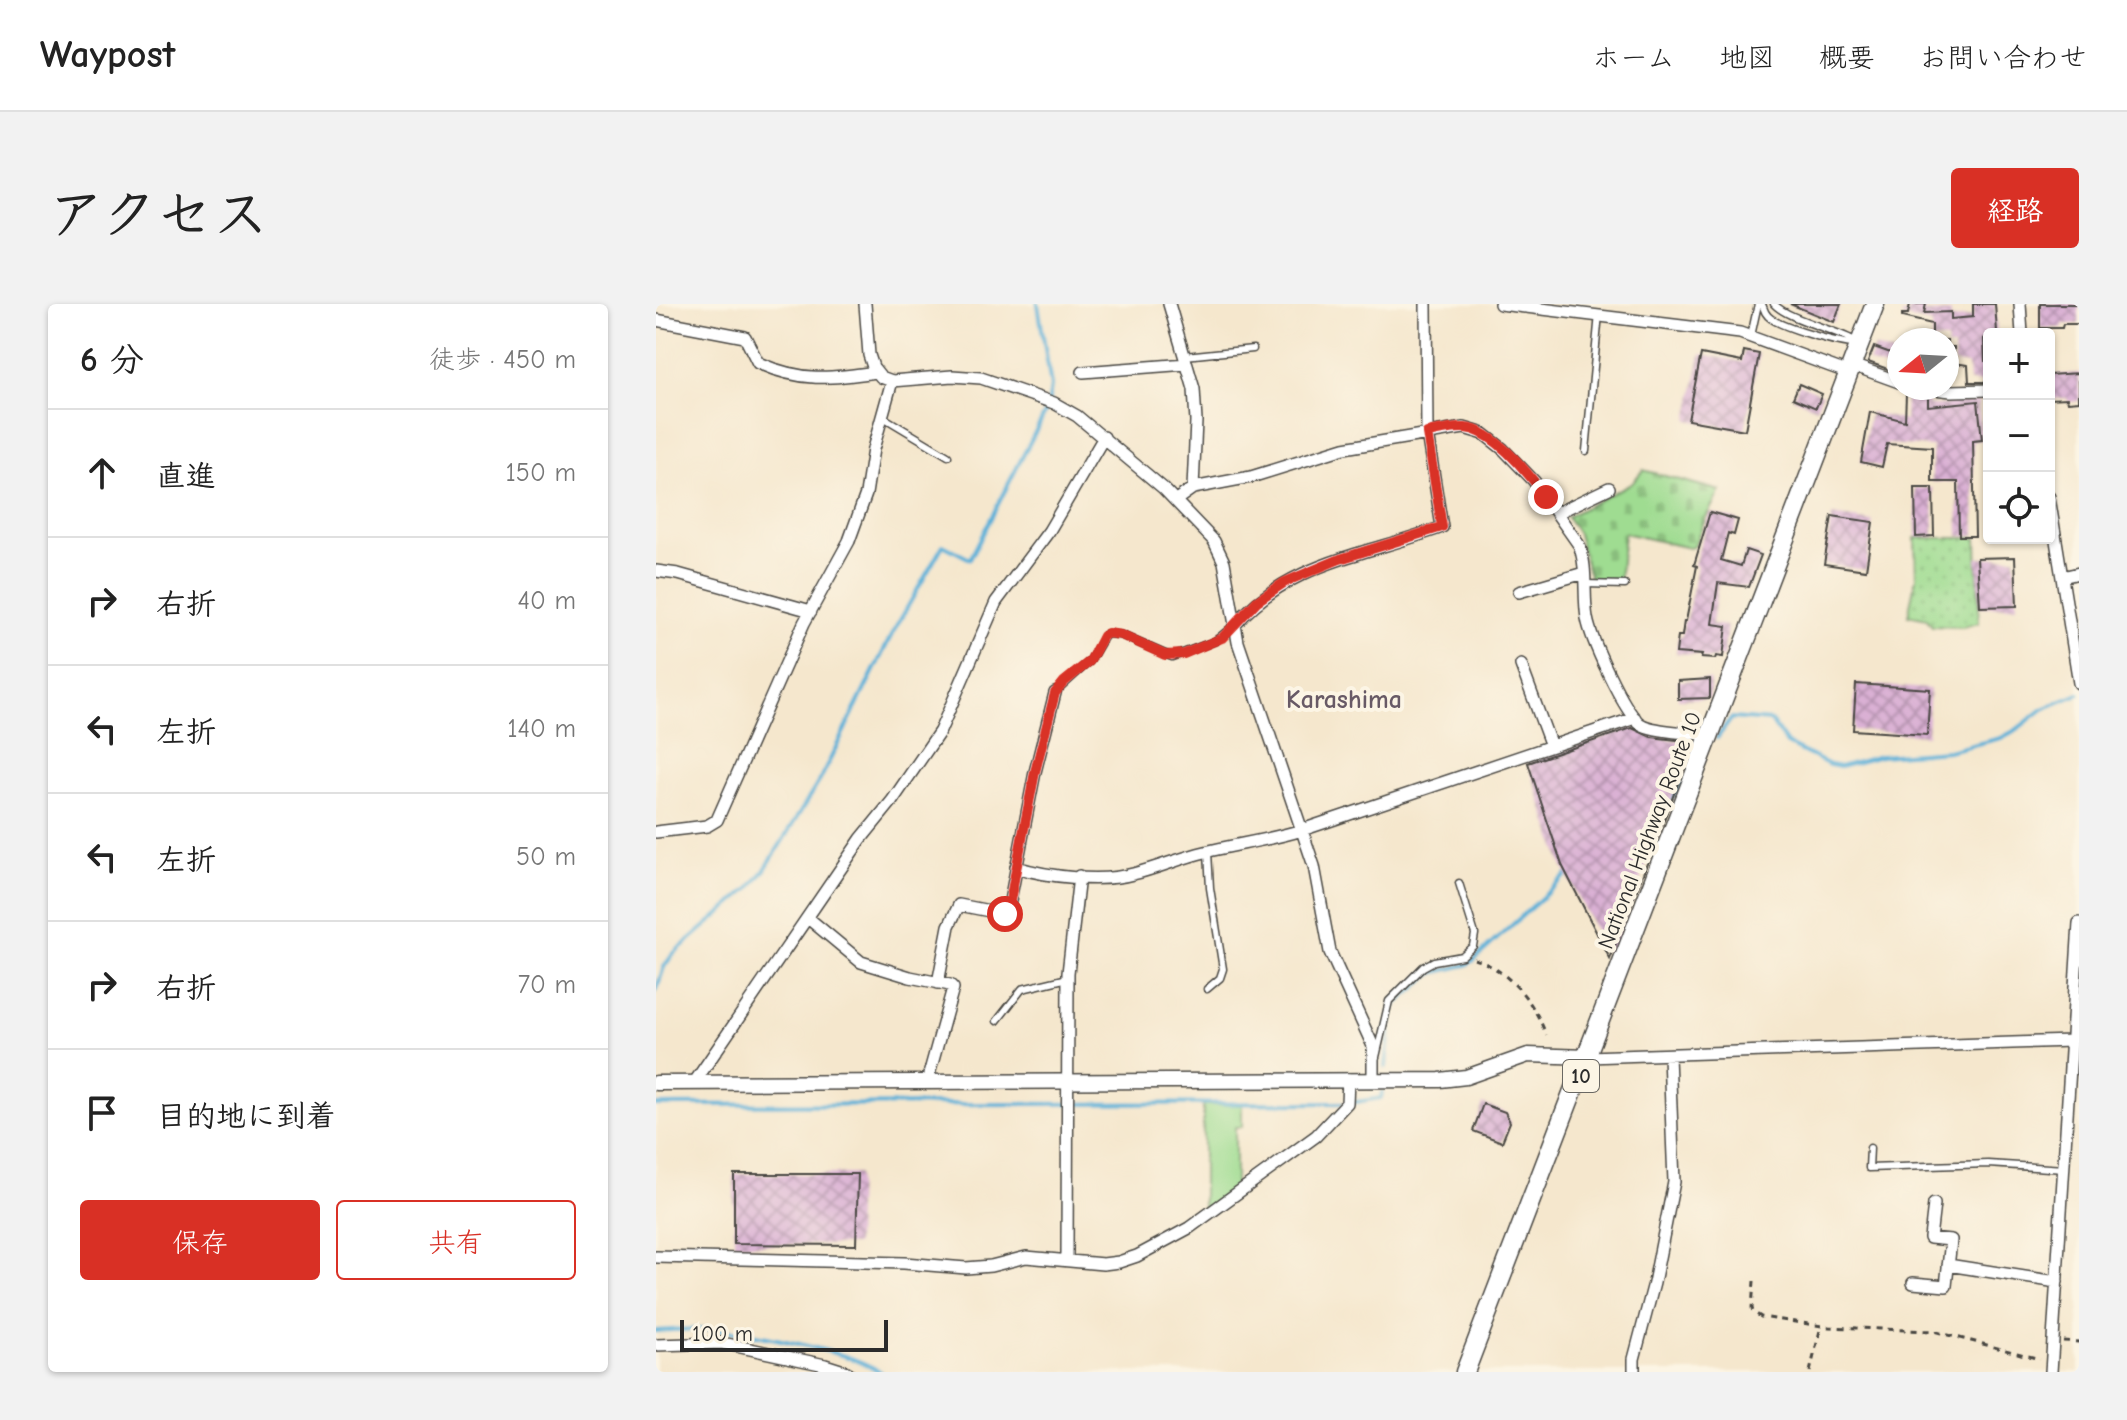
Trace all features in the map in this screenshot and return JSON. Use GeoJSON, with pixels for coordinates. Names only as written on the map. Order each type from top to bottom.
{"type":"FeatureCollection","features":[{"type":"Feature","properties":{"kind":"highway","name":"National Highway Route 10"},"geometry":{"type":"LineString","coordinates":[[1465,1372],[1875,304]]}},
{"type":"Feature","properties":{"kind":"street"},"geometry":{"type":"LineString","coordinates":[[865,304],[869,355],[881,377],[892,381],[952,376],[994,381],[1063,407],[1104,437],[1176,500],[1218,548],[1224,562],[1234,626],[1317,879],[1330,952],[1373,1046],[1373,1080]]}},
{"type":"Feature","properties":{"kind":"street"},"geometry":{"type":"LineString","coordinates":[[1169,304],[1195,402],[1193,488]]}},
{"type":"Feature","properties":{"kind":"street"},"geometry":{"type":"LineString","coordinates":[[1234,626],[1257,601],[1285,582],[1340,559],[1442,527],[1427,433],[1426,304]]}},
{"type":"Feature","properties":{"kind":"street"},"geometry":{"type":"LineString","coordinates":[[1500,304],[1604,311],[1751,336],[1887,379]]}},
{"type":"Feature","properties":{"kind":"street"},"geometry":{"type":"LineString","coordinates":[[2020,304],[2022,328]]}},
{"type":"Feature","properties":{"kind":"street"},"geometry":{"type":"LineString","coordinates":[[656,320],[745,337],[758,363],[804,379],[823,380],[876,372]]}},
{"type":"Feature","properties":{"kind":"street"},"geometry":{"type":"LineString","coordinates":[[1083,372],[1186,360]]}},
{"type":"Feature","properties":{"kind":"street"},"geometry":{"type":"LineString","coordinates":[[656,832],[707,826],[717,820],[811,611],[854,530],[866,494],[873,449],[892,381]]}},
{"type":"Feature","properties":{"kind":"street"},"geometry":{"type":"LineString","coordinates":[[1959,391],[1983,390]]}},
{"type":"Feature","properties":{"kind":"street"},"geometry":{"type":"LineString","coordinates":[[1176,500],[1193,488],[1251,477],[1357,445],[1464,428],[1484,434],[1527,474],[1579,545],[1591,634],[1635,718],[1649,727],[1711,734]]}},
{"type":"Feature","properties":{"kind":"street"},"geometry":{"type":"LineString","coordinates":[[694,1083],[867,830],[901,788],[940,731],[996,602],[1049,531],[1104,437]]}},
{"type":"Feature","properties":{"kind":"street"},"geometry":{"type":"LineString","coordinates":[[1557,513],[1609,488]]}},
{"type":"Feature","properties":{"kind":"street"},"geometry":{"type":"LineString","coordinates":[[2055,534],[2079,683]]}},
{"type":"Feature","properties":{"kind":"street"},"geometry":{"type":"LineString","coordinates":[[656,571],[678,574],[811,611]]}},
{"type":"Feature","properties":{"kind":"street"},"geometry":{"type":"LineString","coordinates":[[2062,577],[2079,573]]}},
{"type":"Feature","properties":{"kind":"street"},"geometry":{"type":"LineString","coordinates":[[1519,592],[1584,578]]}},
{"type":"Feature","properties":{"kind":"street"},"geometry":{"type":"LineString","coordinates":[[1521,665],[1551,746]]}},
{"type":"Feature","properties":{"kind":"street"},"geometry":{"type":"LineString","coordinates":[[938,983],[945,940],[957,908],[965,904],[1006,913],[1055,693]]}},
{"type":"Feature","properties":{"kind":"street"},"geometry":{"type":"LineString","coordinates":[[1016,867],[1042,874],[1108,878],[1128,876],[1207,851],[1255,843],[1302,830],[1635,718]]}},
{"type":"Feature","properties":{"kind":"street"},"geometry":{"type":"LineString","coordinates":[[1067,1259],[1068,978],[1079,876]]}},
{"type":"Feature","properties":{"kind":"street"},"geometry":{"type":"LineString","coordinates":[[808,918],[861,962],[950,985],[953,992],[927,1082]]}},
{"type":"Feature","properties":{"kind":"street"},"geometry":{"type":"LineString","coordinates":[[2052,1366],[2079,923]]}},
{"type":"Feature","properties":{"kind":"street"},"geometry":{"type":"LineString","coordinates":[[656,1083],[1373,1080],[1466,1077],[1518,1057],[1539,1053],[1588,1057],[1669,1056],[2072,1041]]}},
{"type":"Feature","properties":{"kind":"street"},"geometry":{"type":"LineString","coordinates":[[1634,1372],[1634,1359],[1654,1283],[1674,1182],[1669,1056]]}},
{"type":"Feature","properties":{"kind":"street"},"geometry":{"type":"LineString","coordinates":[[656,1257],[904,1263],[966,1268],[991,1266],[1026,1257],[1103,1264],[1119,1262],[1137,1256],[1189,1228],[1325,1128],[1347,1103],[1348,1079]]}},
{"type":"Feature","properties":{"kind":"street"},"geometry":{"type":"LineString","coordinates":[[1913,1283],[1946,1286],[1951,1240],[1930,1238],[1934,1204]]}},
{"type":"Feature","properties":{"kind":"street"},"geometry":{"type":"LineString","coordinates":[[1948,1265],[2057,1282]]}},
{"type":"Feature","properties":{"kind":"street"},"geometry":{"type":"LineString","coordinates":[[656,1345],[722,1343],[847,1372]]}},
{"type":"Feature","properties":{"kind":"lane"},"geometry":{"type":"LineString","coordinates":[[1751,336],[1760,304]]}},
{"type":"Feature","properties":{"kind":"lane"},"geometry":{"type":"LineString","coordinates":[[1760,304],[1776,322],[1841,344],[1860,344]]}},
{"type":"Feature","properties":{"kind":"lane"},"geometry":{"type":"LineString","coordinates":[[1774,304],[1782,311],[1842,333],[1860,344]]}},
{"type":"Feature","properties":{"kind":"lane"},"geometry":{"type":"LineString","coordinates":[[1586,451],[1604,311]]}},
{"type":"Feature","properties":{"kind":"lane"},"geometry":{"type":"LineString","coordinates":[[1186,360],[1253,349]]}},
{"type":"Feature","properties":{"kind":"lane"},"geometry":{"type":"LineString","coordinates":[[883,417],[948,456]]}},
{"type":"Feature","properties":{"kind":"lane"},"geometry":{"type":"LineString","coordinates":[[1584,578],[1625,585]]}},
{"type":"Feature","properties":{"kind":"lane"},"geometry":{"type":"LineString","coordinates":[[1055,693],[1090,661],[1106,634],[1121,635],[1172,657],[1215,641],[1234,626]]}},
{"type":"Feature","properties":{"kind":"lane"},"geometry":{"type":"LineString","coordinates":[[1207,851],[1223,969],[1220,978],[1207,989]]}},
{"type":"Feature","properties":{"kind":"lane"},"geometry":{"type":"LineString","coordinates":[[1374,1059],[1389,1001],[1428,964],[1462,956],[1471,950],[1475,939],[1459,883]]}},
{"type":"Feature","properties":{"kind":"lane"},"geometry":{"type":"LineString","coordinates":[[997,1021],[1022,989],[1068,978]]}},
{"type":"Feature","properties":{"kind":"lane"},"geometry":{"type":"LineString","coordinates":[[1870,1148],[1869,1168],[2003,1164],[2064,1169]]}},
{"type":"Feature","properties":{"kind":"path"},"geometry":{"type":"LineString","coordinates":[[1462,956],[1486,963],[1506,976],[1536,1013],[1546,1035]]}},
{"type":"Feature","properties":{"kind":"path"},"geometry":{"type":"LineString","coordinates":[[1754,1281],[1752,1308],[1756,1315],[1821,1326],[1933,1331],[2052,1366]]}},
{"type":"Feature","properties":{"kind":"path"},"geometry":{"type":"LineString","coordinates":[[1810,1372],[1821,1326]]}},
{"type":"Feature","properties":{"kind":"green space"},"geometry":{"type":"Polygon","coordinates":[[[1643,470],[1720,491],[1694,546],[1689,548],[1624,533],[1619,580],[1590,578],[1578,534],[1567,517],[1633,482],[1643,470]]]}},
{"type":"Feature","properties":{"kind":"green space"},"geometry":{"type":"Polygon","coordinates":[[[1915,538],[1977,538],[1979,623],[1962,627],[1932,626],[1927,619],[1908,615],[1916,578],[1915,538]]]}},
{"type":"Feature","properties":{"kind":"green space"},"geometry":{"type":"Polygon","coordinates":[[[1242,1104],[1242,1127],[1235,1127],[1235,1189],[1203,1213],[1203,1105],[1242,1104]]]}},
{"type":"Feature","properties":{"kind":"building"},"geometry":{"type":"Polygon","coordinates":[[[1790,304],[1841,304],[1834,322],[1790,304]]]}},
{"type":"Feature","properties":{"kind":"building"},"geometry":{"type":"Polygon","coordinates":[[[1910,304],[1926,304],[1924,313],[1951,312],[1951,319],[1973,317],[1973,304],[1995,304],[1997,328],[1983,328],[1983,382],[1969,382],[1968,365],[1959,364],[1959,328],[1932,328],[1932,324],[1902,317],[1902,314],[1908,314],[1910,304]]]}},
{"type":"Feature","properties":{"kind":"building"},"geometry":{"type":"Polygon","coordinates":[[[2040,304],[2079,304],[2079,324],[2040,328],[2040,304]]]}},
{"type":"Feature","properties":{"kind":"building"},"geometry":{"type":"Polygon","coordinates":[[[1874,347],[1887,352],[1887,369],[1868,362],[1874,347]]]}},
{"type":"Feature","properties":{"kind":"building"},"geometry":{"type":"Polygon","coordinates":[[[1744,351],[1759,354],[1745,430],[1688,420],[1701,354],[1742,362],[1744,351]]]}},
{"type":"Feature","properties":{"kind":"building"},"geometry":{"type":"Polygon","coordinates":[[[2079,373],[2079,401],[2055,399],[2055,375],[2079,373]]]}},
{"type":"Feature","properties":{"kind":"building"},"geometry":{"type":"Polygon","coordinates":[[[1799,384],[1822,394],[1816,408],[1793,398],[1799,384]]]}},
{"type":"Feature","properties":{"kind":"building"},"geometry":{"type":"Polygon","coordinates":[[[1906,400],[1928,400],[1928,406],[1978,401],[1982,440],[1973,441],[1975,536],[1959,536],[1958,482],[1932,482],[1932,447],[1887,444],[1882,467],[1861,462],[1870,412],[1905,421],[1906,400]]]}},
{"type":"Feature","properties":{"kind":"building"},"geometry":{"type":"Polygon","coordinates":[[[1915,488],[1933,488],[1934,536],[1916,537],[1915,488]]]}},
{"type":"Feature","properties":{"kind":"building"},"geometry":{"type":"Polygon","coordinates":[[[1710,512],[1738,520],[1734,535],[1728,533],[1721,560],[1741,566],[1746,550],[1761,555],[1749,587],[1718,583],[1712,624],[1727,626],[1723,657],[1716,656],[1715,659],[1676,653],[1678,636],[1682,636],[1686,621],[1697,566],[1694,565],[1710,512]]]}},
{"type":"Feature","properties":{"kind":"building"},"geometry":{"type":"Polygon","coordinates":[[[1832,516],[1873,522],[1866,570],[1824,564],[1832,516]]]}},
{"type":"Feature","properties":{"kind":"building"},"geometry":{"type":"Polygon","coordinates":[[[2015,557],[2017,606],[1980,607],[1977,558],[2015,557]]]}},
{"type":"Feature","properties":{"kind":"building"},"geometry":{"type":"Polygon","coordinates":[[[1710,679],[1710,698],[1678,699],[1678,681],[1710,679]]]}},
{"type":"Feature","properties":{"kind":"building"},"geometry":{"type":"Polygon","coordinates":[[[1856,684],[1930,689],[1927,735],[1853,730],[1856,684]]]}},
{"type":"Feature","properties":{"kind":"building"},"geometry":{"type":"Polygon","coordinates":[[[1632,728],[1651,737],[1694,742],[1610,959],[1562,865],[1528,763],[1632,728]]]}},
{"type":"Feature","properties":{"kind":"building"},"geometry":{"type":"Polygon","coordinates":[[[1483,1104],[1505,1112],[1510,1122],[1502,1142],[1473,1131],[1483,1104]]]}},
{"type":"Feature","properties":{"kind":"building"},"geometry":{"type":"Polygon","coordinates":[[[734,1174],[858,1174],[856,1245],[734,1244],[734,1174]]]}},
{"type":"Feature","properties":{"kind":"waterway"},"geometry":{"type":"LineString","coordinates":[[656,991],[664,967],[673,954],[750,888],[764,871],[820,780],[892,634],[943,545],[970,559],[1048,407],[1051,386],[1038,304]]}},
{"type":"Feature","properties":{"kind":"waterway"},"geometry":{"type":"LineString","coordinates":[[1717,738],[1732,718],[1771,721],[1787,744],[1840,767],[1880,756],[1948,751],[2001,738],[2043,709],[2079,694]]}},
{"type":"Feature","properties":{"kind":"waterway"},"geometry":{"type":"LineString","coordinates":[[1671,799],[1683,783]]}},
{"type":"Feature","properties":{"kind":"waterway"},"geometry":{"type":"LineString","coordinates":[[1386,1067],[1395,1005],[1433,973],[1474,960],[1571,871]]}},
{"type":"Feature","properties":{"kind":"waterway"},"geometry":{"type":"LineString","coordinates":[[1350,1103],[1381,1098],[1382,1092]]}},
{"type":"Feature","properties":{"kind":"waterway"},"geometry":{"type":"LineString","coordinates":[[656,1105],[1341,1103]]}},
{"type":"Feature","properties":{"kind":"waterway"},"geometry":{"type":"LineString","coordinates":[[656,1331],[711,1330],[761,1336],[841,1355],[881,1372]]}},
{"type":"Feature","properties":{"kind":"district","name":"Karashima"},"geometry":{"type":"Point","coordinates":[1344,699]}},
{"type":"Feature","properties":{"kind":"route"},"geometry":{"type":"LineString","coordinates":[[1005,914],[1055,693],[1090,661],[1103,636],[1108,633],[1121,635],[1172,657],[1184,654],[1222,638],[1257,601],[1285,582],[1365,550],[1442,527],[1427,433],[1464,428],[1484,434],[1503,449],[1546,497]]}}]}
